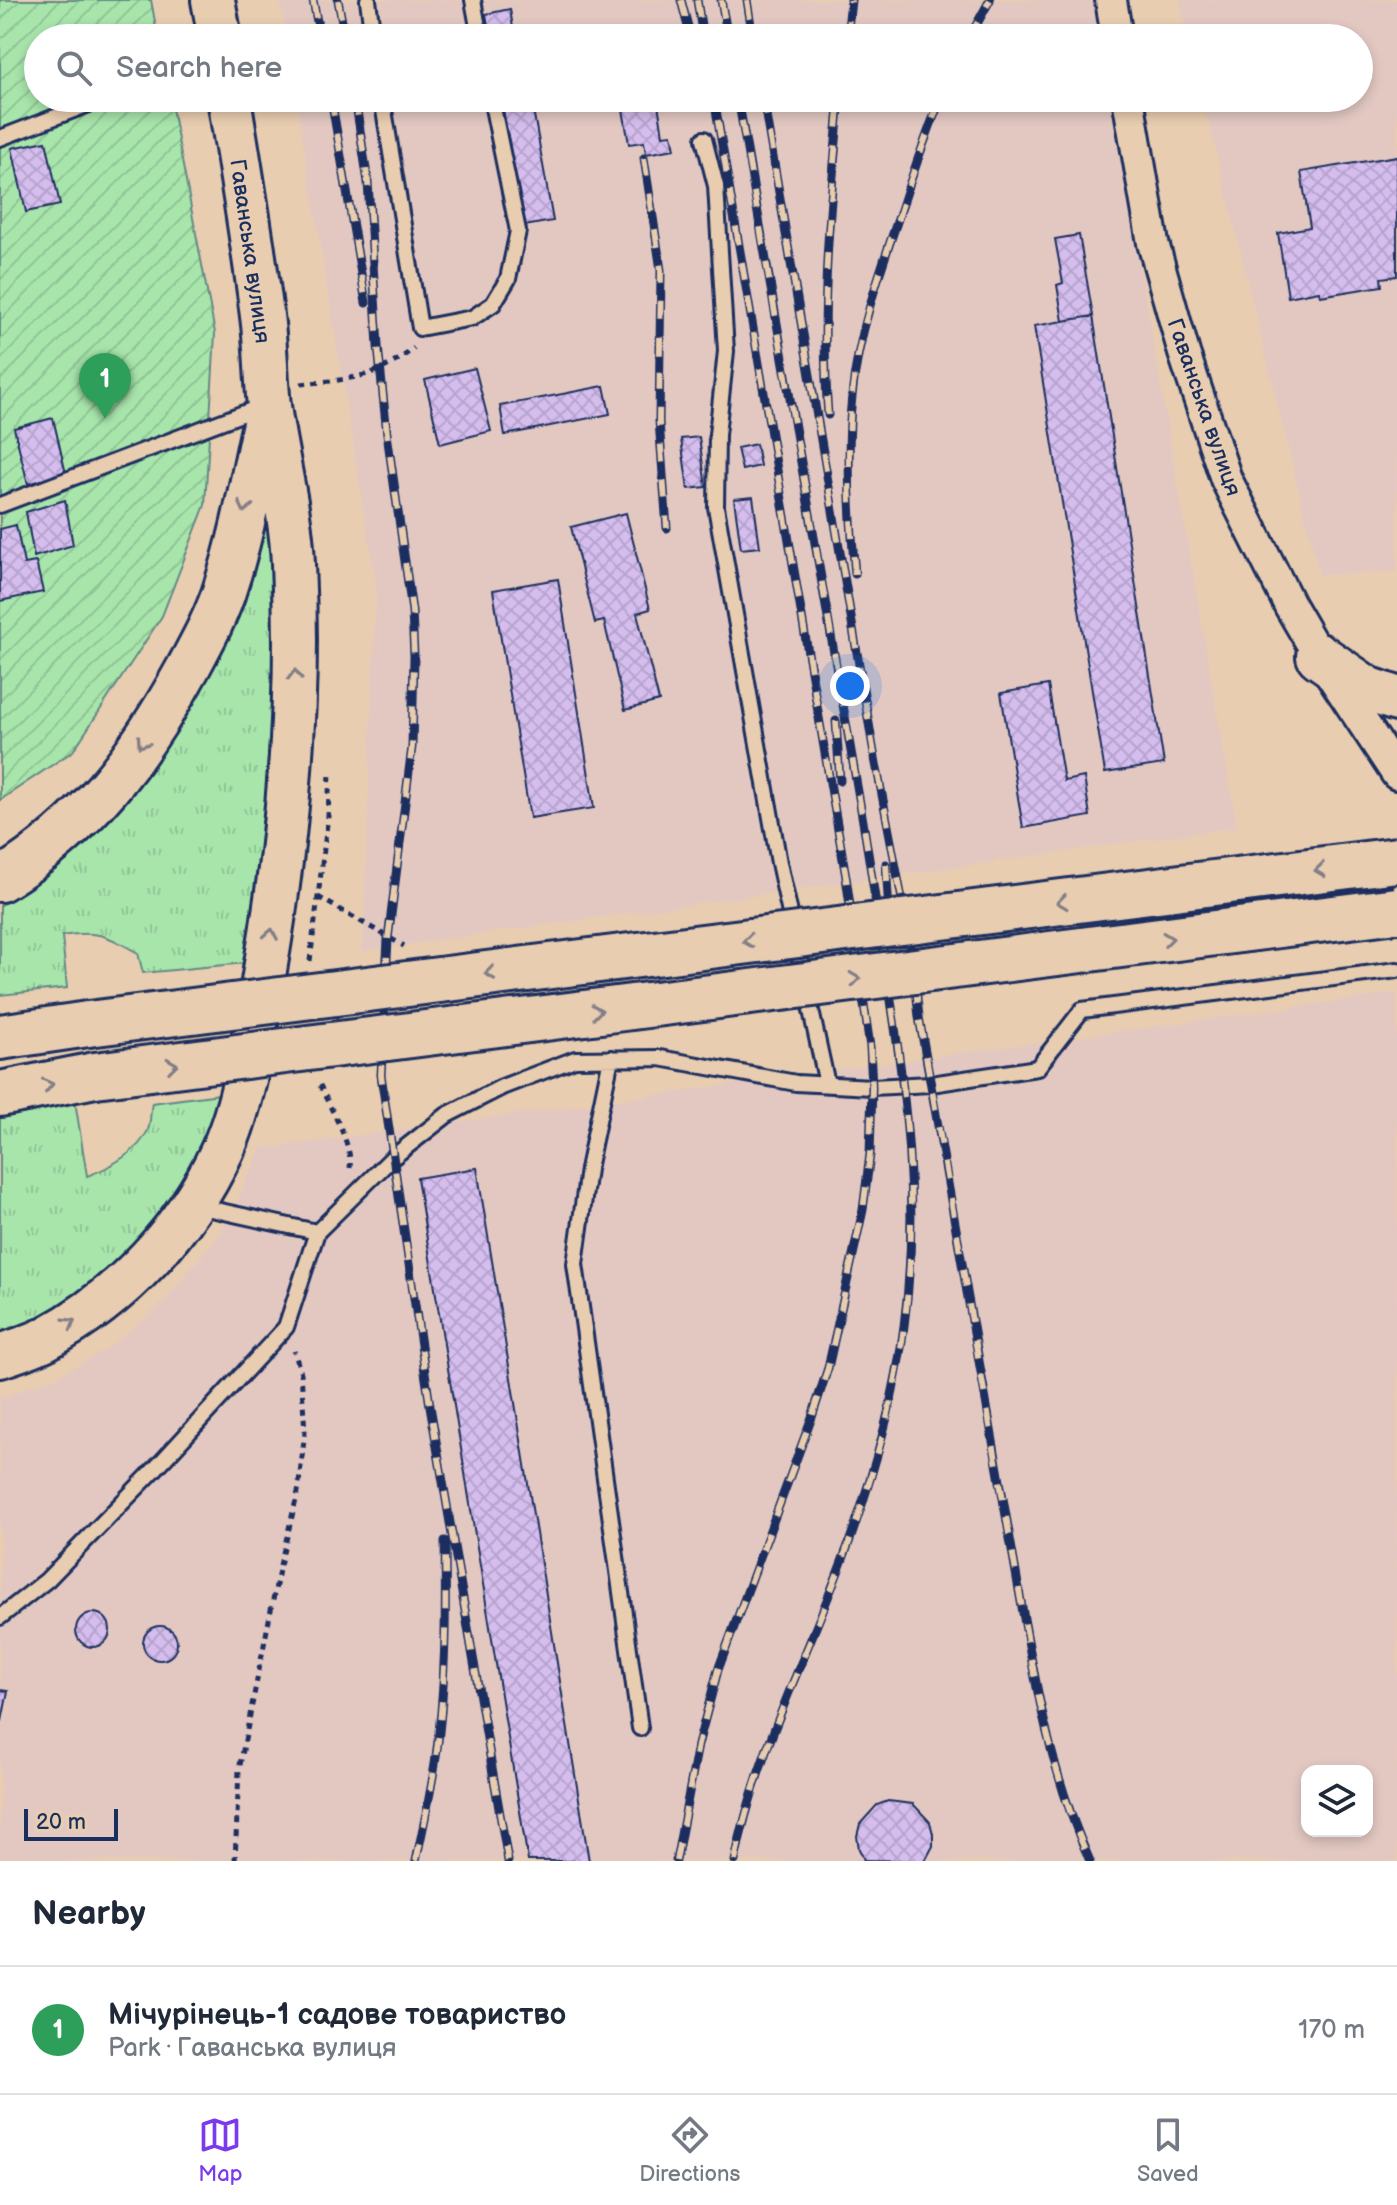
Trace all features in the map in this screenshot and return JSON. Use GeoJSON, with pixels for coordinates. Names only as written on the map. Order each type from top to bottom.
{"type":"FeatureCollection","features":[{"type":"Feature","properties":{"kind":"main road"},"geometry":{"type":"LineString","coordinates":[[213,0],[217,24]]}},
{"type":"Feature","properties":{"kind":"main road","name":"Гаванська вулиця"},"geometry":{"type":"LineString","coordinates":[[231,112],[263,324],[285,394]]}},
{"type":"Feature","properties":{"kind":"main road"},"geometry":{"type":"LineString","coordinates":[[0,880],[35,859],[89,812],[127,765],[166,708],[226,587],[285,394]]}},
{"type":"Feature","properties":{"kind":"main road"},"geometry":{"type":"LineString","coordinates":[[0,1356],[43,1340],[126,1284],[192,1205],[223,1151],[237,1108],[277,900],[289,790],[295,700],[293,560],[285,394]]}},
{"type":"Feature","properties":{"kind":"main road"},"geometry":{"type":"LineString","coordinates":[[1319,656],[1367,689],[1397,699]]}},
{"type":"Feature","properties":{"kind":"main road"},"geometry":{"type":"LineString","coordinates":[[0,1037],[1397,860]]}},
{"type":"Feature","properties":{"kind":"main road"},"geometry":{"type":"LineString","coordinates":[[0,1094],[95,1075],[1397,910]]}},
{"type":"Feature","properties":{"kind":"street"},"geometry":{"type":"LineString","coordinates":[[1111,0],[1115,24]]}},
{"type":"Feature","properties":{"kind":"street","name":"Гаванська вулиця"},"geometry":{"type":"LineString","coordinates":[[1130,112],[1153,243],[1184,353],[1221,465],[1290,606],[1397,774]]}},
{"type":"Feature","properties":{"kind":"lane"},"geometry":{"type":"LineString","coordinates":[[368,0],[371,24]]}},
{"type":"Feature","properties":{"kind":"lane"},"geometry":{"type":"LineString","coordinates":[[473,0],[477,24]]}},
{"type":"Feature","properties":{"kind":"lane"},"geometry":{"type":"LineString","coordinates":[[0,138],[68,112]]}},
{"type":"Feature","properties":{"kind":"lane"},"geometry":{"type":"LineString","coordinates":[[384,112],[420,328],[472,318],[493,304],[508,279],[518,231],[494,112]]}},
{"type":"Feature","properties":{"kind":"lane"},"geometry":{"type":"LineString","coordinates":[[704,139],[716,186],[726,351],[717,435],[716,507],[779,863],[827,1084]]}},
{"type":"Feature","properties":{"kind":"lane"},"geometry":{"type":"LineString","coordinates":[[0,505],[285,394]]}},
{"type":"Feature","properties":{"kind":"lane"},"geometry":{"type":"LineString","coordinates":[[0,1617],[58,1569],[286,1327],[317,1232],[392,1158],[447,1115],[502,1087],[575,1059],[660,1058],[796,1083],[904,1087],[1037,1068],[1082,1010],[1397,970]]}},
{"type":"Feature","properties":{"kind":"lane"},"geometry":{"type":"LineString","coordinates":[[611,1058],[588,1169],[575,1264],[640,1728]]}},
{"type":"Feature","properties":{"kind":"lane"},"geometry":{"type":"LineString","coordinates":[[192,1205],[317,1232]]}},
{"type":"Feature","properties":{"kind":"path"},"geometry":{"type":"LineString","coordinates":[[285,394],[359,378],[393,365],[443,324]]}},
{"type":"Feature","properties":{"kind":"path"},"geometry":{"type":"LineString","coordinates":[[235,1861],[239,1770],[280,1565],[298,1492],[305,1431],[301,1373],[286,1327]]}},
{"type":"Feature","properties":{"kind":"shaded area"},"geometry":{"type":"Polygon","coordinates":[[[280,0],[1094,0],[1098,24],[284,24],[280,0]]]}},
{"type":"Feature","properties":{"kind":"shaded area"},"geometry":{"type":"Polygon","coordinates":[[[1179,0],[1397,0],[1397,572],[1319,575],[1206,112],[1373,112],[1373,24],[1185,24],[1179,0]]]}},
{"type":"Feature","properties":{"kind":"shaded area"},"geometry":{"type":"Polygon","coordinates":[[[298,112],[1113,112],[1237,827],[363,951],[376,584],[298,112]]]}},
{"type":"Feature","properties":{"kind":"shaded area"},"geometry":{"type":"Polygon","coordinates":[[[1397,993],[1397,1861],[0,1861],[0,1398],[58,1376],[108,1348],[161,1304],[215,1240],[238,1200],[260,1149],[1397,993]]]}},
{"type":"Feature","properties":{"kind":"green space"},"geometry":{"type":"Polygon","coordinates":[[[0,0],[151,0],[155,24],[24,24],[24,112],[173,112],[215,333],[205,505],[162,616],[73,751],[0,800],[0,0]]]}},
{"type":"Feature","properties":{"kind":"green space"},"geometry":{"type":"Polygon","coordinates":[[[270,504],[277,582],[274,784],[245,963],[143,973],[138,953],[110,938],[74,934],[62,936],[67,988],[0,995],[0,906],[94,837],[119,807],[270,504]]]}},
{"type":"Feature","properties":{"kind":"green space"},"geometry":{"type":"Polygon","coordinates":[[[220,1094],[199,1163],[130,1257],[45,1320],[0,1336],[0,1118],[75,1101],[87,1176],[113,1164],[138,1145],[150,1124],[152,1103],[220,1094]]]}},
{"type":"Feature","properties":{"kind":"building"},"geometry":{"type":"Polygon","coordinates":[[[510,9],[512,24],[488,24],[486,14],[510,9]]]}},
{"type":"Feature","properties":{"kind":"building"},"geometry":{"type":"Polygon","coordinates":[[[504,112],[534,112],[553,221],[524,226],[504,112]]]}},
{"type":"Feature","properties":{"kind":"building"},"geometry":{"type":"Polygon","coordinates":[[[623,112],[659,112],[663,135],[672,134],[675,149],[646,154],[644,142],[629,144],[623,112]]]}},
{"type":"Feature","properties":{"kind":"building"},"geometry":{"type":"Polygon","coordinates":[[[46,141],[60,205],[26,212],[12,148],[46,141]]]}},
{"type":"Feature","properties":{"kind":"building"},"geometry":{"type":"Polygon","coordinates":[[[1397,156],[1397,276],[1381,278],[1382,286],[1320,296],[1319,291],[1288,297],[1278,233],[1310,227],[1301,172],[1397,156]]]}},
{"type":"Feature","properties":{"kind":"building"},"geometry":{"type":"Polygon","coordinates":[[[1079,235],[1093,316],[1063,321],[1057,285],[1063,283],[1055,239],[1079,235]]]}},
{"type":"Feature","properties":{"kind":"building"},"geometry":{"type":"Polygon","coordinates":[[[1093,316],[1164,764],[1105,773],[1034,326],[1093,316]]]}},
{"type":"Feature","properties":{"kind":"building"},"geometry":{"type":"Polygon","coordinates":[[[475,368],[491,431],[440,444],[425,380],[475,368]]]}},
{"type":"Feature","properties":{"kind":"building"},"geometry":{"type":"Polygon","coordinates":[[[604,386],[610,414],[505,435],[500,406],[604,386]]]}},
{"type":"Feature","properties":{"kind":"building"},"geometry":{"type":"Polygon","coordinates":[[[53,418],[66,474],[28,484],[14,428],[53,418]]]}},
{"type":"Feature","properties":{"kind":"building"},"geometry":{"type":"Polygon","coordinates":[[[699,437],[706,487],[688,489],[681,439],[699,437]]]}},
{"type":"Feature","properties":{"kind":"building"},"geometry":{"type":"Polygon","coordinates":[[[756,444],[760,466],[742,470],[737,448],[756,444]]]}},
{"type":"Feature","properties":{"kind":"building"},"geometry":{"type":"Polygon","coordinates":[[[753,497],[760,547],[741,549],[734,499],[753,497]]]}},
{"type":"Feature","properties":{"kind":"building"},"geometry":{"type":"Polygon","coordinates":[[[65,500],[73,545],[34,557],[26,512],[65,500]]]}},
{"type":"Feature","properties":{"kind":"building"},"geometry":{"type":"Polygon","coordinates":[[[626,513],[650,609],[637,613],[659,701],[625,710],[604,621],[595,623],[571,527],[626,513]]]}},
{"type":"Feature","properties":{"kind":"building"},"geometry":{"type":"Polygon","coordinates":[[[16,525],[24,564],[36,562],[43,592],[0,601],[0,529],[16,525]]]}},
{"type":"Feature","properties":{"kind":"building"},"geometry":{"type":"Polygon","coordinates":[[[558,579],[594,808],[530,818],[493,590],[558,579]]]}},
{"type":"Feature","properties":{"kind":"building"},"geometry":{"type":"Polygon","coordinates":[[[1048,685],[1064,781],[1084,777],[1090,816],[1023,828],[1001,693],[1048,685]]]}},
{"type":"Feature","properties":{"kind":"building"},"geometry":{"type":"Polygon","coordinates":[[[477,1168],[589,1861],[528,1861],[417,1178],[477,1168]]]}},
{"type":"Feature","properties":{"kind":"building"},"geometry":{"type":"Polygon","coordinates":[[[93,1613],[105,1618],[110,1630],[105,1642],[93,1647],[81,1642],[76,1630],[81,1618],[93,1613]]]}},
{"type":"Feature","properties":{"kind":"building"},"geometry":{"type":"Polygon","coordinates":[[[160,1626],[172,1631],[177,1643],[172,1655],[160,1660],[148,1655],[143,1643],[148,1631],[160,1626]]]}},
{"type":"Feature","properties":{"kind":"building"},"geometry":{"type":"Polygon","coordinates":[[[0,1690],[8,1691],[2,1721],[0,1721],[0,1690]]]}},
{"type":"Feature","properties":{"kind":"building"},"geometry":{"type":"Polygon","coordinates":[[[888,1801],[913,1804],[930,1822],[933,1846],[925,1861],[864,1860],[857,1836],[860,1824],[877,1805],[888,1801]]]}},
{"type":"Feature","properties":{"kind":"railway"},"geometry":{"type":"LineString","coordinates":[[313,0],[317,24]]}},
{"type":"Feature","properties":{"kind":"railway"},"geometry":{"type":"LineString","coordinates":[[338,0],[342,24]]}},
{"type":"Feature","properties":{"kind":"railway"},"geometry":{"type":"LineString","coordinates":[[681,0],[687,24]]}},
{"type":"Feature","properties":{"kind":"railway"},"geometry":{"type":"LineString","coordinates":[[697,0],[701,24]]}},
{"type":"Feature","properties":{"kind":"railway"},"geometry":{"type":"LineString","coordinates":[[721,0],[725,24]]}},
{"type":"Feature","properties":{"kind":"railway"},"geometry":{"type":"LineString","coordinates":[[747,0],[751,24]]}},
{"type":"Feature","properties":{"kind":"railway"},"geometry":{"type":"LineString","coordinates":[[848,24],[851,0]]}},
{"type":"Feature","properties":{"kind":"railway"},"geometry":{"type":"LineString","coordinates":[[977,24],[990,0]]}},
{"type":"Feature","properties":{"kind":"railway"},"geometry":{"type":"LineString","coordinates":[[333,112],[366,303]]}},
{"type":"Feature","properties":{"kind":"railway"},"geometry":{"type":"LineString","coordinates":[[357,112],[368,182],[387,434],[412,611],[414,656],[412,747],[388,939],[381,1075],[430,1406],[508,1861]]}},
{"type":"Feature","properties":{"kind":"railway"},"geometry":{"type":"LineString","coordinates":[[676,1861],[698,1745],[718,1670],[828,1368],[863,1210],[870,1154],[872,1087],[870,1047],[846,877],[716,112]]}},
{"type":"Feature","properties":{"kind":"railway"},"geometry":{"type":"LineString","coordinates":[[735,1861],[771,1737],[836,1578],[876,1460],[900,1353],[911,1237],[909,1150],[894,1019],[740,112]]}},
{"type":"Feature","properties":{"kind":"railway"},"geometry":{"type":"LineString","coordinates":[[765,112],[1033,1669],[1062,1786],[1090,1861]]}},
{"type":"Feature","properties":{"kind":"railway"},"geometry":{"type":"LineString","coordinates":[[828,415],[826,296],[839,112]]}},
{"type":"Feature","properties":{"kind":"railway"},"geometry":{"type":"LineString","coordinates":[[855,574],[849,440],[859,351],[883,263],[936,112]]}},
{"type":"Feature","properties":{"kind":"railway"},"geometry":{"type":"LineString","coordinates":[[644,158],[661,270],[659,421],[667,528]]}},
{"type":"Feature","properties":{"kind":"railway"},"geometry":{"type":"LineString","coordinates":[[836,721],[840,781]]}},
{"type":"Feature","properties":{"kind":"railway"},"geometry":{"type":"LineString","coordinates":[[886,864],[890,928]]}},
{"type":"Feature","properties":{"kind":"railway"},"geometry":{"type":"LineString","coordinates":[[416,1861],[439,1736],[445,1625],[445,1541]]}},
{"type":"Feature","properties":{"kind":"place","name":"Мічурінець-1 садове товариство"},"geometry":{"type":"Point","coordinates":[105,419]}}]}
